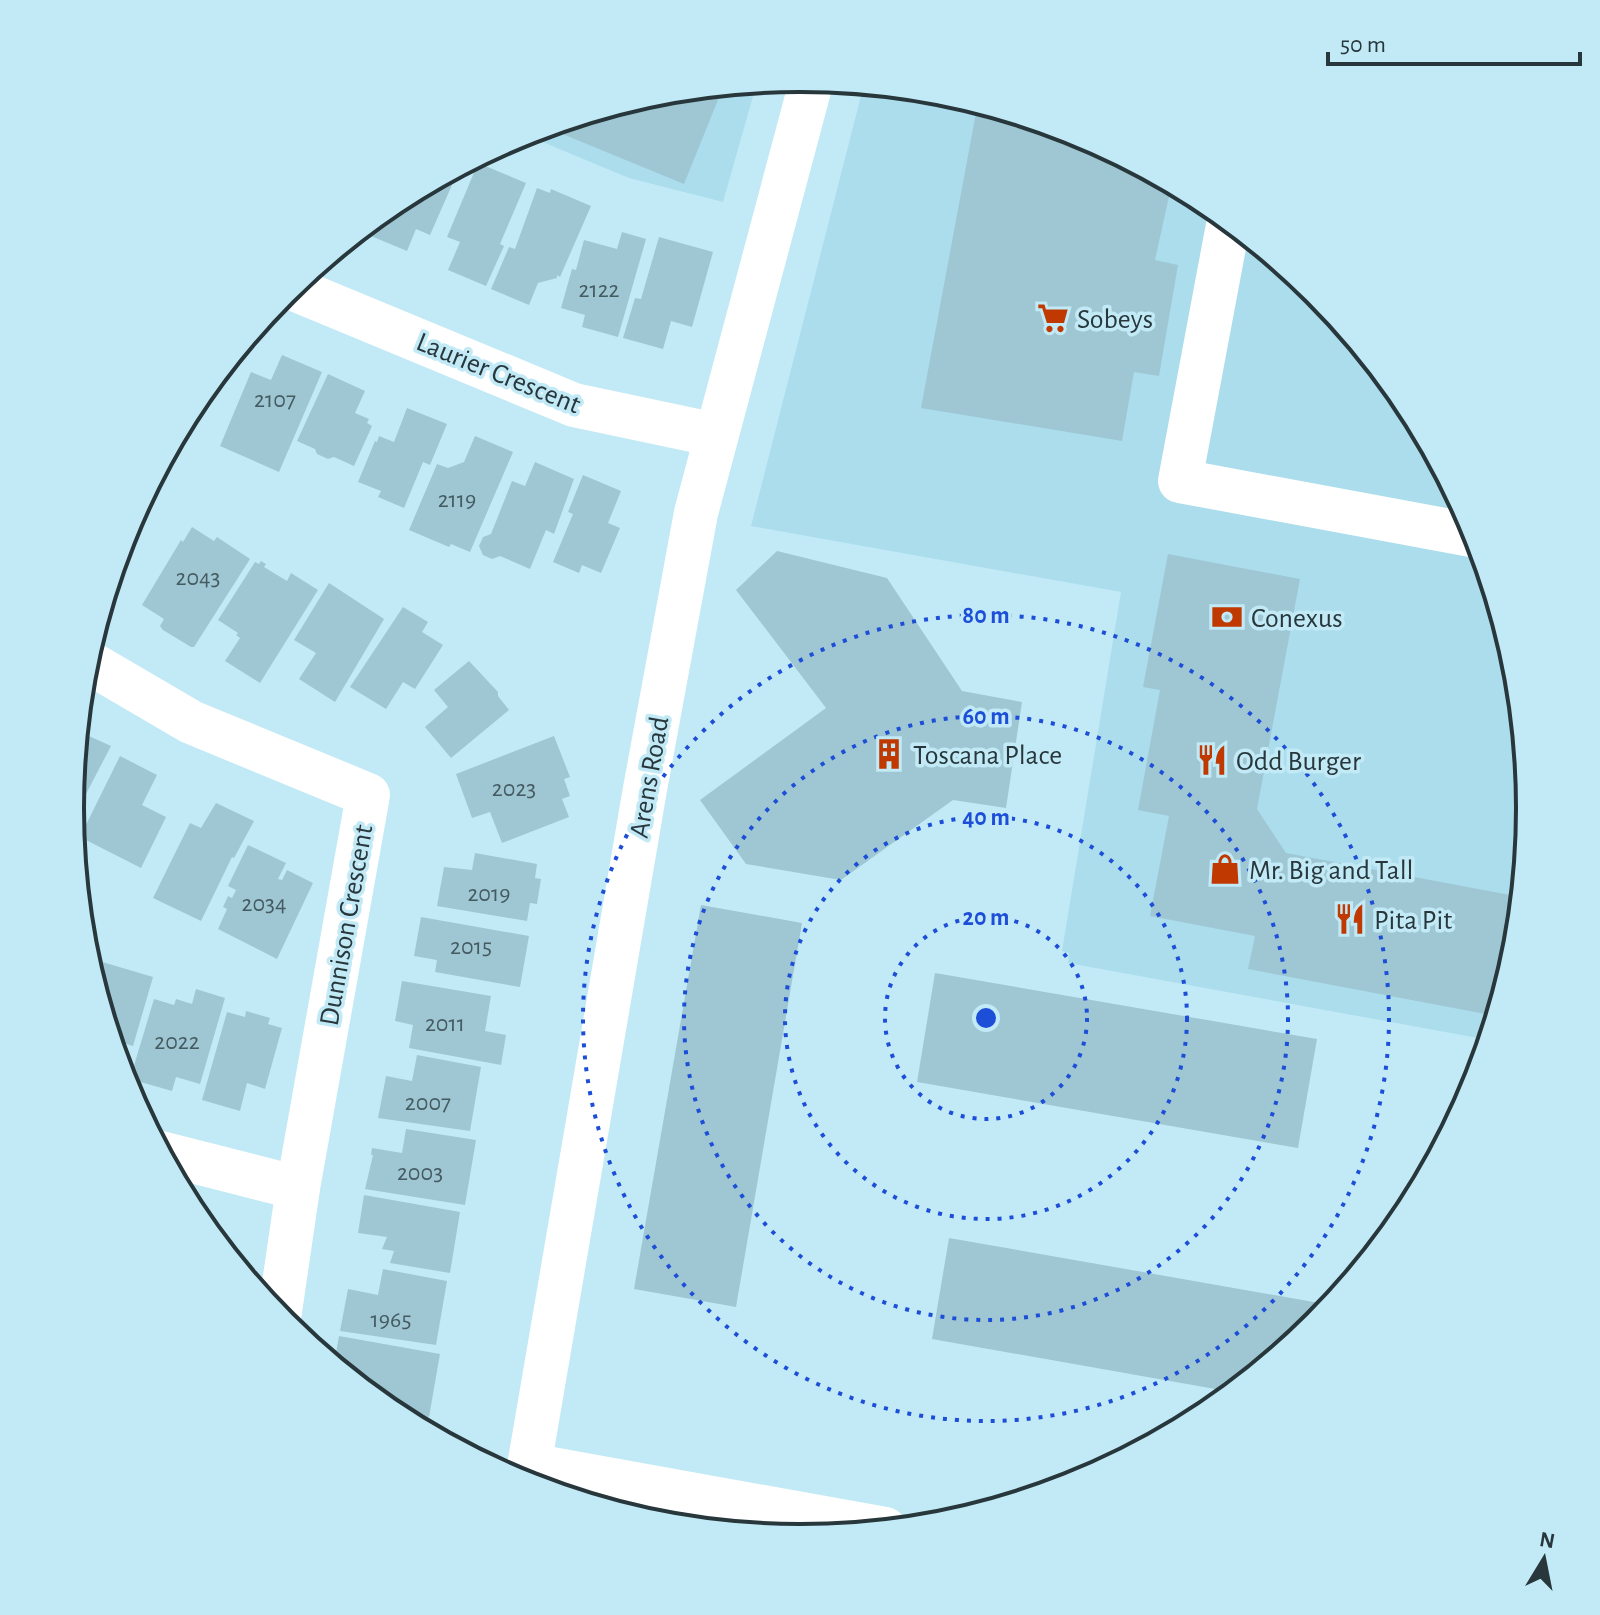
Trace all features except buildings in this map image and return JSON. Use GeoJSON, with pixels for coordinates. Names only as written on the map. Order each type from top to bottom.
{"type":"FeatureCollection","features":[{"type":"Feature","properties":{"kind":"street","name":"Arens Road"},"geometry":{"type":"LineString","coordinates":[[529,1470],[696,513],[808,92]]}},
{"type":"Feature","properties":{"kind":"street"},"geometry":{"type":"LineString","coordinates":[[1227,232],[1180,481],[1461,533]]}},
{"type":"Feature","properties":{"kind":"street","name":"Laurier Crescent"},"geometry":{"type":"LineString","coordinates":[[303,293],[574,405],[716,435]]}},
{"type":"Feature","properties":{"kind":"street","name":"Dunnison Crescent"},"geometry":{"type":"LineString","coordinates":[[98,668],[191,722],[368,795],[298,1188],[282,1301]]}},
{"type":"Feature","properties":{"kind":"street"},"geometry":{"type":"LineString","coordinates":[[176,1157],[298,1188]]}},
{"type":"Feature","properties":{"kind":"street"},"geometry":{"type":"LineString","coordinates":[[546,1477],[841,1522]]}},
{"type":"Feature","properties":{"kind":"shaded area"},"geometry":{"type":"Polygon","coordinates":[[[754,93],[723,202],[629,178],[540,141],[570,129],[660,105],[754,93]]]}},
{"type":"Feature","properties":{"kind":"shaded area"},"geometry":{"type":"Polygon","coordinates":[[[861,95],[940,105],[1030,129],[1117,165],[1198,212],[1236,239],[1306,301],[1368,372],[1420,450],[1442,491],[1478,577],[1492,622],[1510,714],[1516,808],[1510,901],[1492,993],[1478,1038],[1068,963],[1069,953],[1062,951],[1121,592],[751,526],[861,95]]]}},
{"type":"Feature","properties":{"kind":"place","name":"Sobeys"},"geometry":{"type":"Point","coordinates":[1053,318]}},
{"type":"Feature","properties":{"kind":"place","name":"Conexus"},"geometry":{"type":"Point","coordinates":[1227,617]}},
{"type":"Feature","properties":{"kind":"place","name":"Toscana Place"},"geometry":{"type":"Point","coordinates":[889,754]}},
{"type":"Feature","properties":{"kind":"place","name":"Odd Burger"},"geometry":{"type":"Point","coordinates":[1212,760]}},
{"type":"Feature","properties":{"kind":"place","name":"Mr. Big and Tall"},"geometry":{"type":"Point","coordinates":[1225,869]}},
{"type":"Feature","properties":{"kind":"place","name":"Pita Pit"},"geometry":{"type":"Point","coordinates":[1350,919]}}]}
